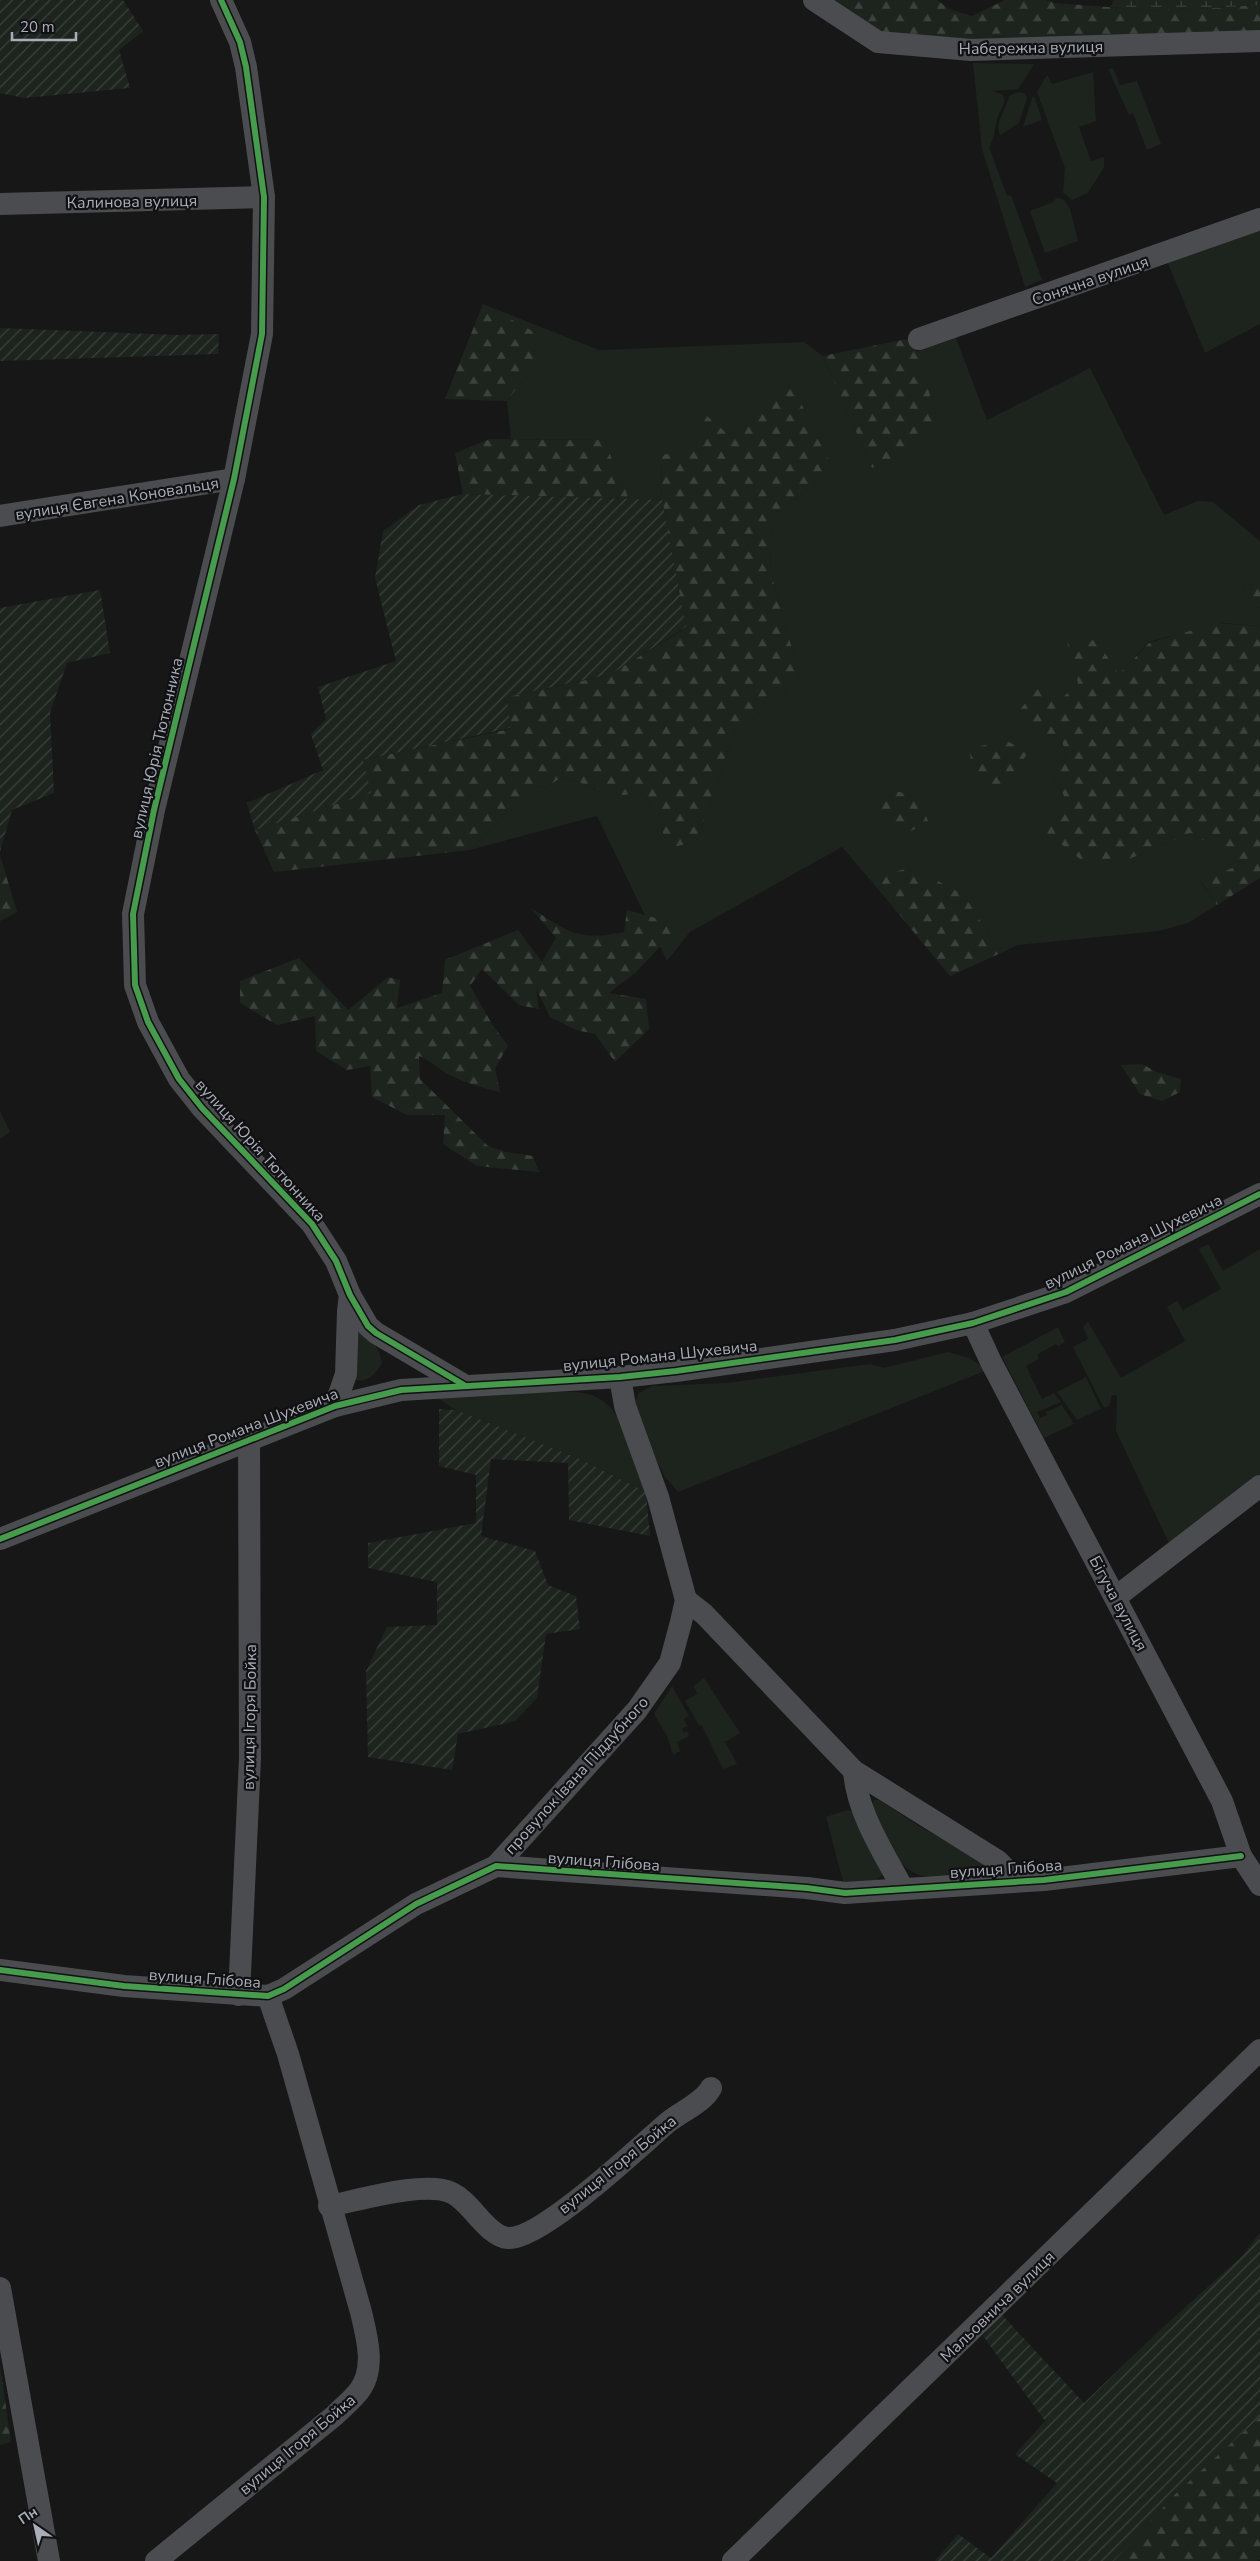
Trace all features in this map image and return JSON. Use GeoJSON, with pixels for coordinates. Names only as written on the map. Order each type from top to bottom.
{"type":"FeatureCollection","features":[{"type":"Feature","properties":{"kind":"street","name":"вулиця Юрія Тютюнника"},"geometry":{"type":"LineString","coordinates":[[221,0],[240,42],[246,67],[264,197],[262,334],[234,479],[154,810],[133,914],[135,985],[148,1022],[179,1079],[202,1108],[312,1224],[336,1261],[350,1295],[368,1326],[376,1333],[464,1384]]}},
{"type":"Feature","properties":{"kind":"street","name":"Набережна вулиця"},"geometry":{"type":"LineString","coordinates":[[814,0],[878,42],[971,50],[1260,41]]}},
{"type":"Feature","properties":{"kind":"street","name":"Калинова вулиця"},"geometry":{"type":"LineString","coordinates":[[0,204],[264,197]]}},
{"type":"Feature","properties":{"kind":"street","name":"Сонячна вулиця"},"geometry":{"type":"LineString","coordinates":[[919,339],[1260,219]]}},
{"type":"Feature","properties":{"kind":"street","name":"вулиця Євгена Коновальця"},"geometry":{"type":"LineString","coordinates":[[0,516],[234,479]]}},
{"type":"Feature","properties":{"kind":"street","name":"вулиця Романа Шухевича"},"geometry":{"type":"LineString","coordinates":[[0,1539],[335,1406],[401,1390],[464,1384],[620,1377],[894,1340],[973,1323],[1066,1292],[1260,1194]]}},
{"type":"Feature","properties":{"kind":"street","name":"вулиця Юрія Тютюнника"},"geometry":{"type":"LineString","coordinates":[[335,1406],[346,1374],[350,1295]]}},
{"type":"Feature","properties":{"kind":"street","name":"Бігуча вулиця"},"geometry":{"type":"LineString","coordinates":[[973,1323],[991,1362],[1222,1801],[1241,1856],[1260,1885]]}},
{"type":"Feature","properties":{"kind":"street","name":"провулок Івана Піддубного"},"geometry":{"type":"LineString","coordinates":[[496,1866],[615,1737],[658,1682],[670,1663],[686,1600],[658,1497],[625,1406],[620,1377]]}},
{"type":"Feature","properties":{"kind":"street","name":"вулиця Ігоря Бойка"},"geometry":{"type":"LineString","coordinates":[[239,1995],[250,1758],[249,1440]]}},
{"type":"Feature","properties":{"kind":"street"},"geometry":{"type":"LineString","coordinates":[[1116,1597],[1260,1486]]}},
{"type":"Feature","properties":{"kind":"street"},"geometry":{"type":"LineString","coordinates":[[686,1600],[704,1614],[854,1772],[998,1861],[1016,1880]]}},
{"type":"Feature","properties":{"kind":"street"},"geometry":{"type":"LineString","coordinates":[[854,1772],[855,1784],[861,1804],[903,1889]]}},
{"type":"Feature","properties":{"kind":"street","name":"вулиця Глібова"},"geometry":{"type":"LineString","coordinates":[[0,1970],[124,1986],[268,1996],[284,1989],[416,1904],[496,1866],[807,1888],[845,1893],[1016,1880],[1044,1880],[1241,1856]]}},
{"type":"Feature","properties":{"kind":"street","name":"вулиця Ігоря Бойка"},"geometry":{"type":"LineString","coordinates":[[156,2561],[334,2416],[360,2391],[367,2372],[367,2342],[361,2312],[329,2206],[288,2054],[268,1996]]}},
{"type":"Feature","properties":{"kind":"street","name":"Мальовнича вулиця"},"geometry":{"type":"LineString","coordinates":[[733,2561],[1260,2050]]}},
{"type":"Feature","properties":{"kind":"street","name":"вулиця Ігоря Бойка"},"geometry":{"type":"LineString","coordinates":[[329,2206],[423,2188],[439,2188],[460,2198],[500,2236],[515,2237],[535,2228],[590,2190],[667,2122],[704,2096],[711,2088]]}},
{"type":"Feature","properties":{"kind":"street"},"geometry":{"type":"LineString","coordinates":[[0,2288],[49,2561]]}},
{"type":"Feature","properties":{"kind":"green space"},"geometry":{"type":"Polygon","coordinates":[[[0,0],[123,0],[143,31],[119,50],[130,88],[24,98],[0,93],[0,0]]]}},
{"type":"Feature","properties":{"kind":"green space"},"geometry":{"type":"Polygon","coordinates":[[[825,0],[937,0],[949,9],[972,16],[1005,0],[1046,0],[1055,3],[1161,11],[1260,5],[1260,31],[1037,45],[881,33],[825,0]]]}},
{"type":"Feature","properties":{"kind":"green space"},"geometry":{"type":"Polygon","coordinates":[[[1113,0],[1260,0],[1260,5],[1161,11],[1111,7],[1113,0]]]}},
{"type":"Feature","properties":{"kind":"green space"},"geometry":{"type":"Polygon","coordinates":[[[973,63],[1034,64],[1018,89],[994,91],[1003,95],[1004,102],[989,147],[1007,196],[1011,195],[1042,280],[1025,287],[982,149],[973,63]]]}},
{"type":"Feature","properties":{"kind":"green space"},"geometry":{"type":"Polygon","coordinates":[[[1113,68],[1120,85],[1137,81],[1161,144],[1147,150],[1133,113],[1129,115],[1108,69],[1113,68]]]}},
{"type":"Feature","properties":{"kind":"green space"},"geometry":{"type":"Polygon","coordinates":[[[1093,72],[1096,121],[1079,127],[1091,161],[1104,157],[1104,167],[1088,193],[1072,200],[1063,192],[1065,168],[1037,92],[1047,75],[1052,84],[1093,72]]]}},
{"type":"Feature","properties":{"kind":"green space"},"geometry":{"type":"Polygon","coordinates":[[[1018,92],[1024,93],[1027,98],[1019,123],[1000,135],[1000,121],[1009,96],[1018,92]]]}},
{"type":"Feature","properties":{"kind":"green space"},"geometry":{"type":"Polygon","coordinates":[[[1034,96],[1042,120],[1023,127],[1032,98],[1034,96]]]}},
{"type":"Feature","properties":{"kind":"green space"},"geometry":{"type":"Polygon","coordinates":[[[1056,198],[1063,199],[1070,209],[1078,241],[1045,253],[1030,211],[1053,202],[1056,198]]]}},
{"type":"Feature","properties":{"kind":"green space"},"geometry":{"type":"Polygon","coordinates":[[[1260,228],[1260,324],[1205,353],[1167,261],[1260,228]]]}},
{"type":"Feature","properties":{"kind":"green space"},"geometry":{"type":"Polygon","coordinates":[[[483,304],[599,350],[804,342],[823,356],[872,468],[937,417],[916,352],[956,338],[987,420],[1090,368],[1164,515],[1198,501],[1213,502],[1260,541],[1260,583],[1242,587],[1256,608],[1260,607],[1260,626],[1222,623],[1149,642],[1119,674],[1067,643],[1079,683],[1058,702],[1014,718],[1062,741],[1067,759],[1050,769],[1065,798],[1122,862],[1191,833],[1243,864],[1201,882],[1217,905],[1188,923],[1159,931],[1018,945],[1001,953],[964,895],[884,875],[879,890],[842,847],[690,932],[667,961],[597,816],[470,850],[507,812],[564,776],[613,796],[644,793],[670,848],[697,841],[734,732],[801,681],[770,569],[772,516],[834,471],[793,388],[729,435],[707,416],[691,445],[661,456],[662,500],[629,499],[604,440],[511,439],[507,401],[536,363],[536,333],[483,304]]]}},
{"type":"Feature","properties":{"kind":"green space"},"geometry":{"type":"Polygon","coordinates":[[[483,304],[536,333],[536,363],[507,401],[445,399],[483,304]]]}},
{"type":"Feature","properties":{"kind":"green space"},"geometry":{"type":"Polygon","coordinates":[[[0,328],[177,335],[219,334],[218,354],[0,361],[0,328]]]}},
{"type":"Feature","properties":{"kind":"green space"},"geometry":{"type":"Polygon","coordinates":[[[912,338],[937,417],[906,452],[872,468],[823,356],[912,338]]]}},
{"type":"Feature","properties":{"kind":"green space"},"geometry":{"type":"Polygon","coordinates":[[[793,387],[834,471],[772,516],[770,569],[801,681],[734,732],[697,841],[670,848],[644,793],[613,796],[564,776],[507,812],[470,850],[274,872],[255,830],[371,793],[362,760],[510,729],[507,697],[609,675],[686,628],[662,500],[661,456],[691,445],[707,416],[729,435],[793,387]]]}},
{"type":"Feature","properties":{"kind":"green space"},"geometry":{"type":"Polygon","coordinates":[[[490,439],[604,440],[629,499],[463,494],[455,453],[490,439]]]}},
{"type":"Feature","properties":{"kind":"green space"},"geometry":{"type":"Polygon","coordinates":[[[463,494],[662,500],[686,627],[606,677],[607,675],[507,697],[510,728],[363,760],[371,793],[255,830],[247,803],[323,770],[311,734],[326,719],[318,687],[396,661],[375,578],[383,531],[419,505],[463,494]]]}},
{"type":"Feature","properties":{"kind":"green space"},"geometry":{"type":"Polygon","coordinates":[[[1260,583],[1260,607],[1256,608],[1242,587],[1260,583]]]}},
{"type":"Feature","properties":{"kind":"green space"},"geometry":{"type":"Polygon","coordinates":[[[100,590],[110,653],[67,663],[50,713],[54,793],[12,810],[0,852],[0,608],[100,590]]]}},
{"type":"Feature","properties":{"kind":"green space"},"geometry":{"type":"Polygon","coordinates":[[[1217,623],[1260,626],[1260,878],[1217,905],[1201,881],[1242,864],[1191,833],[1122,862],[1080,859],[1041,828],[1065,798],[1050,769],[1067,759],[1062,741],[1013,718],[1038,688],[1058,702],[1078,683],[1067,643],[1096,640],[1119,674],[1149,643],[1217,623]]]}},
{"type":"Feature","properties":{"kind":"green space"},"geometry":{"type":"Polygon","coordinates":[[[1005,740],[1028,752],[1007,786],[976,789],[969,749],[1005,740]]]}},
{"type":"Feature","properties":{"kind":"green space"},"geometry":{"type":"Polygon","coordinates":[[[883,789],[921,796],[928,822],[900,837],[876,818],[883,789]]]}},
{"type":"Feature","properties":{"kind":"green space"},"geometry":{"type":"Polygon","coordinates":[[[0,855],[17,912],[0,921],[0,855]]]}},
{"type":"Feature","properties":{"kind":"green space"},"geometry":{"type":"Polygon","coordinates":[[[912,867],[964,895],[1001,953],[950,976],[879,890],[884,875],[912,867]]]}},
{"type":"Feature","properties":{"kind":"green space"},"geometry":{"type":"Polygon","coordinates":[[[531,908],[565,929],[584,935],[595,936],[624,932],[627,910],[659,919],[676,930],[636,972],[609,993],[646,999],[649,1029],[615,1062],[595,1034],[576,1030],[550,1017],[536,989],[539,1009],[519,1005],[482,969],[470,986],[492,1024],[508,1046],[495,1068],[500,1092],[456,1078],[419,1056],[420,1079],[488,1146],[506,1152],[533,1156],[539,1172],[477,1166],[443,1144],[445,1115],[407,1115],[372,1097],[370,1066],[347,1070],[316,1051],[315,1016],[277,1025],[240,1003],[240,981],[299,958],[348,1010],[388,977],[400,980],[397,1008],[442,993],[445,960],[518,930],[542,962],[556,938],[531,908]]]}},
{"type":"Feature","properties":{"kind":"green space"},"geometry":{"type":"Polygon","coordinates":[[[1142,1064],[1157,1072],[1181,1079],[1180,1092],[1162,1101],[1140,1094],[1121,1065],[1142,1064]]]}},
{"type":"Feature","properties":{"kind":"green space"},"geometry":{"type":"Polygon","coordinates":[[[0,1111],[10,1132],[0,1139],[0,1111]]]}},
{"type":"Feature","properties":{"kind":"green space"},"geometry":{"type":"Polygon","coordinates":[[[1208,1244],[1223,1271],[1260,1249],[1260,1474],[1169,1543],[1116,1431],[1117,1396],[1112,1395],[1109,1406],[1104,1408],[1073,1347],[1088,1339],[1083,1327],[1088,1322],[1121,1378],[1185,1341],[1167,1307],[1177,1301],[1183,1310],[1221,1289],[1199,1249],[1208,1244]]]}},
{"type":"Feature","properties":{"kind":"green space"},"geometry":{"type":"Polygon","coordinates":[[[352,1319],[375,1344],[382,1363],[374,1374],[360,1381],[355,1380],[352,1319]]]}},
{"type":"Feature","properties":{"kind":"green space"},"geometry":{"type":"Polygon","coordinates":[[[1058,1327],[1065,1342],[1058,1346],[1056,1344],[1038,1354],[1039,1359],[1026,1366],[1042,1399],[1054,1393],[1061,1402],[1037,1412],[1040,1418],[1047,1415],[1046,1412],[1062,1405],[1074,1424],[1044,1438],[1002,1357],[1058,1327]]]}},
{"type":"Feature","properties":{"kind":"green space"},"geometry":{"type":"Polygon","coordinates":[[[948,1352],[969,1358],[984,1367],[985,1371],[678,1492],[665,1477],[634,1415],[634,1404],[639,1393],[652,1386],[726,1383],[870,1364],[884,1368],[948,1352]]]}},
{"type":"Feature","properties":{"kind":"green space"},"geometry":{"type":"Polygon","coordinates":[[[1086,1377],[1101,1409],[1077,1420],[1057,1392],[1086,1377]]]}},
{"type":"Feature","properties":{"kind":"green space"},"geometry":{"type":"Polygon","coordinates":[[[541,1392],[579,1393],[591,1395],[603,1401],[613,1411],[628,1436],[646,1492],[580,1459],[456,1410],[433,1395],[541,1392]]]}},
{"type":"Feature","properties":{"kind":"green space"},"geometry":{"type":"Polygon","coordinates":[[[439,1409],[456,1410],[580,1459],[646,1492],[650,1536],[569,1520],[568,1463],[491,1459],[481,1536],[535,1551],[548,1585],[576,1596],[580,1629],[546,1634],[537,1698],[515,1721],[458,1734],[452,1770],[368,1757],[366,1671],[387,1627],[437,1625],[437,1582],[368,1568],[368,1543],[476,1523],[476,1475],[439,1466],[439,1409]]]}},
{"type":"Feature","properties":{"kind":"green space"},"geometry":{"type":"Polygon","coordinates":[[[704,1678],[740,1733],[725,1742],[737,1764],[723,1769],[702,1726],[699,1725],[685,1701],[697,1694],[694,1686],[704,1678]]]}},
{"type":"Feature","properties":{"kind":"green space"},"geometry":{"type":"Polygon","coordinates":[[[672,1686],[689,1716],[684,1719],[687,1726],[682,1729],[684,1733],[687,1731],[689,1736],[677,1742],[680,1751],[673,1755],[667,1736],[654,1714],[672,1686]]]}},
{"type":"Feature","properties":{"kind":"green space"},"geometry":{"type":"Polygon","coordinates":[[[874,1800],[879,1800],[919,1826],[990,1866],[990,1873],[941,1877],[924,1876],[912,1872],[902,1863],[893,1850],[872,1805],[874,1800]]]}},
{"type":"Feature","properties":{"kind":"green space"},"geometry":{"type":"Polygon","coordinates":[[[847,1810],[857,1812],[883,1874],[875,1882],[844,1885],[826,1817],[847,1810]]]}},
{"type":"Feature","properties":{"kind":"green space"},"geometry":{"type":"Polygon","coordinates":[[[1260,2233],[1260,2417],[1175,2494],[1114,2561],[935,2561],[958,2534],[991,2558],[1057,2483],[1015,2454],[1045,2421],[983,2336],[1001,2314],[1084,2403],[1159,2331],[1242,2256],[1260,2233]]]}},
{"type":"Feature","properties":{"kind":"green space"},"geometry":{"type":"Polygon","coordinates":[[[0,2365],[11,2442],[0,2445],[0,2365]]]}},
{"type":"Feature","properties":{"kind":"green space"},"geometry":{"type":"Polygon","coordinates":[[[1260,2417],[1260,2559],[1257,2561],[1114,2561],[1175,2494],[1260,2417]]]}},
{"type":"Feature","properties":{"kind":"cycle path"},"geometry":{"type":"LineString","coordinates":[[221,0],[240,42],[246,67],[264,197],[262,334],[234,479],[154,810],[133,914],[135,985],[148,1022],[179,1079],[202,1108],[312,1224],[336,1261],[350,1295],[368,1326],[376,1333],[464,1385]]}},
{"type":"Feature","properties":{"kind":"cycle path"},"geometry":{"type":"LineString","coordinates":[[0,1539],[335,1406],[401,1390],[620,1377],[676,1371],[895,1340],[973,1323],[1066,1292],[1260,1194]]}},
{"type":"Feature","properties":{"kind":"cycle path"},"geometry":{"type":"LineString","coordinates":[[0,1970],[124,1986],[268,1996],[284,1989],[416,1904],[496,1866],[807,1888],[845,1893],[1044,1880],[1241,1856]]}}]}
